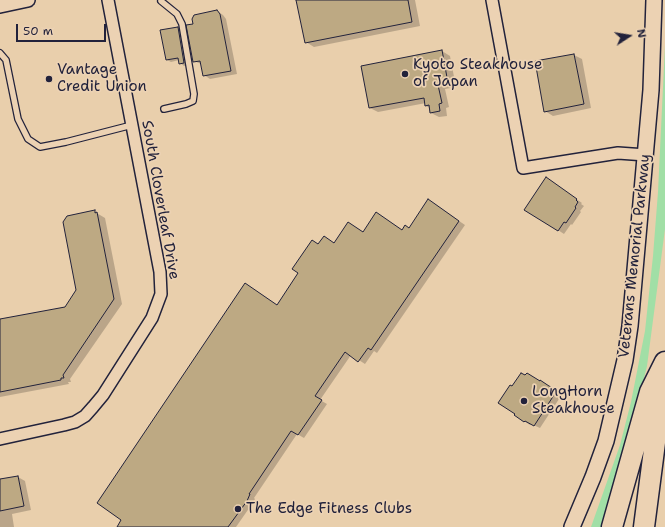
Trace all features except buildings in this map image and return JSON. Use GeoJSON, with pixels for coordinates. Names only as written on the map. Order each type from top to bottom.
{"type":"FeatureCollection","features":[{"type":"Feature","properties":{"kind":"highway"},"geometry":{"type":"LineString","coordinates":[[612,527],[650,392],[665,362]]}},
{"type":"Feature","properties":{"kind":"highway"},"geometry":{"type":"LineString","coordinates":[[644,527],[665,370]]}},
{"type":"Feature","properties":{"kind":"main road","name":"Veterans Memorial Parkway"},"geometry":{"type":"LineString","coordinates":[[572,527],[593,477],[606,440],[625,360],[634,289],[646,155],[651,90],[654,0]]}},
{"type":"Feature","properties":{"kind":"street"},"geometry":{"type":"LineString","coordinates":[[0,6],[28,0]]}},
{"type":"Feature","properties":{"kind":"street","name":"South Cloverleaf Drive"},"geometry":{"type":"LineString","coordinates":[[0,438],[64,425],[75,422],[85,416],[94,407],[102,395],[152,318],[157,306],[161,285],[160,272],[108,0]]}},
{"type":"Feature","properties":{"kind":"street"},"geometry":{"type":"LineString","coordinates":[[492,0],[523,168],[618,154],[646,155]]}},
{"type":"Feature","properties":{"kind":"lane"},"geometry":{"type":"LineString","coordinates":[[161,1],[177,14],[182,24],[194,94],[193,101],[186,104],[164,108]]}},
{"type":"Feature","properties":{"kind":"lane"},"geometry":{"type":"LineString","coordinates":[[0,53],[6,60],[18,119],[28,139],[40,146],[66,142],[132,125]]}},
{"type":"Feature","properties":{"kind":"green space"},"geometry":{"type":"Polygon","coordinates":[[[665,45],[665,229],[647,366],[627,447],[602,527],[591,527],[620,445],[631,402],[645,331],[658,192],[665,45]]]}},
{"type":"Feature","properties":{"kind":"place","name":"Kyoto Steakhouse of Japan"},"geometry":{"type":"Point","coordinates":[405,74]}},
{"type":"Feature","properties":{"kind":"place","name":"Vantage Credit Union"},"geometry":{"type":"Point","coordinates":[49,79]}},
{"type":"Feature","properties":{"kind":"place","name":"LongHorn Steakhouse"},"geometry":{"type":"Point","coordinates":[524,401]}},
{"type":"Feature","properties":{"kind":"place","name":"The Edge Fitness Clubs"},"geometry":{"type":"Point","coordinates":[238,509]}}]}
